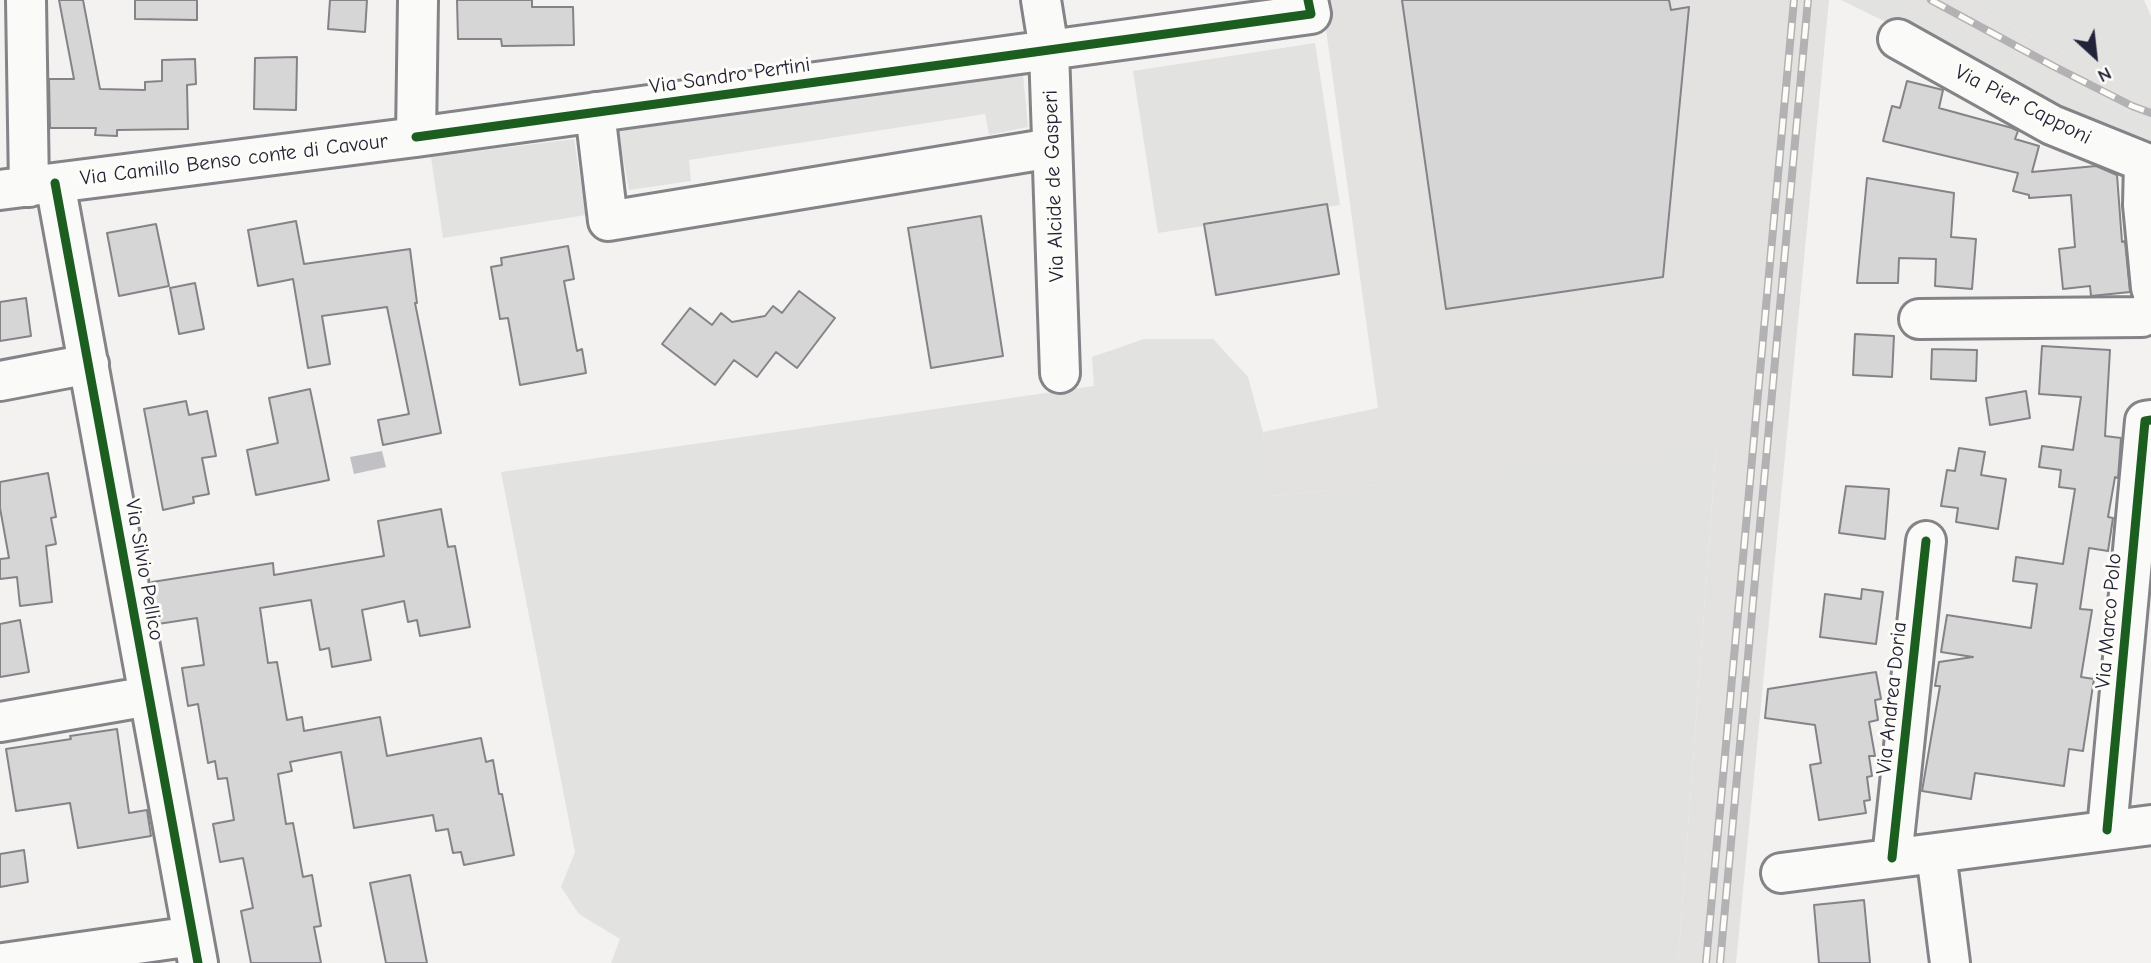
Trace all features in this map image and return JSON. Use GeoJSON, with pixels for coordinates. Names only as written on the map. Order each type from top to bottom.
{"type":"FeatureCollection","features":[{"type":"Feature","properties":{"kind":"street","name":"Via Silvio Pellico"},"geometry":{"type":"LineString","coordinates":[[26,0],[28,187],[89,365],[196,949]]}},
{"type":"Feature","properties":{"kind":"street","name":"Via Camillo Benso conte di Cavour"},"geometry":{"type":"LineString","coordinates":[[28,187],[416,137],[418,0]]}},
{"type":"Feature","properties":{"kind":"street","name":"Via Alcide de Gasperi"},"geometry":{"type":"LineString","coordinates":[[1041,0],[1049,50],[1060,373]]}},
{"type":"Feature","properties":{"kind":"street","name":"Via Sandro Pertini"},"geometry":{"type":"LineString","coordinates":[[416,137],[1311,14],[1308,0]]}},
{"type":"Feature","properties":{"kind":"street","name":"Via Pier Capponi"},"geometry":{"type":"LineString","coordinates":[[1898,39],[2052,124],[2148,164]]}},
{"type":"Feature","properties":{"kind":"street"},"geometry":{"type":"LineString","coordinates":[[595,112],[608,221],[1052,148]]}},
{"type":"Feature","properties":{"kind":"street"},"geometry":{"type":"LineString","coordinates":[[2148,164],[2143,205],[2151,288]]}},
{"type":"Feature","properties":{"kind":"street"},"geometry":{"type":"LineString","coordinates":[[1919,319],[2142,317],[2151,306]]}},
{"type":"Feature","properties":{"kind":"street"},"geometry":{"type":"LineString","coordinates":[[0,381],[89,365]]}},
{"type":"Feature","properties":{"kind":"street","name":"Via Marco Polo"},"geometry":{"type":"LineString","coordinates":[[2107,830],[2145,421],[2151,420]]}},
{"type":"Feature","properties":{"kind":"street","name":"Via Andrea Doria"},"geometry":{"type":"LineString","coordinates":[[1892,858],[1926,541]]}},
{"type":"Feature","properties":{"kind":"street"},"geometry":{"type":"LineString","coordinates":[[0,722],[149,696]]}},
{"type":"Feature","properties":{"kind":"street"},"geometry":{"type":"LineString","coordinates":[[1781,873],[2151,825]]}},
{"type":"Feature","properties":{"kind":"street"},"geometry":{"type":"LineString","coordinates":[[1936,853],[1950,963]]}},
{"type":"Feature","properties":{"kind":"street"},"geometry":{"type":"LineString","coordinates":[[3,963],[196,949]]}},
{"type":"Feature","properties":{"kind":"shaded area"},"geometry":{"type":"Polygon","coordinates":[[[1322,0],[1829,0],[1736,963],[1678,963],[1716,450],[1272,496],[1263,432],[1378,408],[1322,0]]]}},
{"type":"Feature","properties":{"kind":"shaded area"},"geometry":{"type":"Polygon","coordinates":[[[1841,0],[1886,0],[2151,122],[2151,147],[2119,136],[1841,0]]]}},
{"type":"Feature","properties":{"kind":"shaded area"},"geometry":{"type":"Polygon","coordinates":[[[1886,0],[1968,0],[1988,14],[2151,97],[2151,122],[1886,0]]]}},
{"type":"Feature","properties":{"kind":"shaded area"},"geometry":{"type":"Polygon","coordinates":[[[1968,0],[2144,0],[2151,16],[2151,97],[1988,14],[1968,0]]]}},
{"type":"Feature","properties":{"kind":"shaded area"},"geometry":{"type":"Polygon","coordinates":[[[1315,43],[1340,205],[1158,233],[1133,71],[1315,43]]]}},
{"type":"Feature","properties":{"kind":"shaded area"},"geometry":{"type":"Polygon","coordinates":[[[1023,74],[1028,127],[989,135],[985,114],[689,160],[691,181],[629,190],[618,130],[1023,74]]]}},
{"type":"Feature","properties":{"kind":"shaded area"},"geometry":{"type":"Polygon","coordinates":[[[574,139],[586,215],[443,238],[431,157],[574,139]]]}},
{"type":"Feature","properties":{"kind":"shaded area"},"geometry":{"type":"Polygon","coordinates":[[[1144,339],[1213,339],[1248,377],[1263,432],[1273,496],[1716,449],[1678,963],[611,963],[620,939],[579,914],[561,887],[575,852],[501,472],[1094,386],[1092,357],[1144,339]]]}},
{"type":"Feature","properties":{"kind":"shaded area"},"geometry":{"type":"Polygon","coordinates":[[[382,451],[386,467],[354,474],[350,457],[382,451]]]}},
{"type":"Feature","properties":{"kind":"building"},"geometry":{"type":"Polygon","coordinates":[[[59,0],[83,0],[100,89],[145,90],[145,82],[162,81],[162,60],[195,59],[196,84],[187,85],[188,129],[117,130],[117,136],[95,135],[96,128],[50,128],[49,79],[74,79],[59,0]]]}},
{"type":"Feature","properties":{"kind":"building"},"geometry":{"type":"Polygon","coordinates":[[[135,0],[197,0],[197,20],[135,19],[135,0]]]}},
{"type":"Feature","properties":{"kind":"building"},"geometry":{"type":"Polygon","coordinates":[[[330,0],[367,0],[365,32],[328,29],[330,0]]]}},
{"type":"Feature","properties":{"kind":"building"},"geometry":{"type":"Polygon","coordinates":[[[457,0],[532,0],[532,7],[573,7],[574,45],[502,46],[501,39],[458,39],[457,0]]]}},
{"type":"Feature","properties":{"kind":"building"},"geometry":{"type":"Polygon","coordinates":[[[1402,0],[1669,0],[1671,10],[1689,7],[1663,277],[1446,309],[1402,0]]]}},
{"type":"Feature","properties":{"kind":"building"},"geometry":{"type":"Polygon","coordinates":[[[297,57],[296,110],[254,109],[255,58],[297,57]]]}},
{"type":"Feature","properties":{"kind":"building"},"geometry":{"type":"Polygon","coordinates":[[[1907,81],[1943,90],[1939,108],[2012,128],[2018,131],[2015,139],[2039,146],[2032,172],[2096,166],[2117,175],[2122,242],[2125,241],[2130,292],[2091,296],[2090,286],[2063,289],[2059,249],[2075,247],[2071,195],[2029,198],[2029,195],[2013,191],[2018,173],[1883,141],[1892,106],[1900,108],[1907,81]]]}},
{"type":"Feature","properties":{"kind":"building"},"geometry":{"type":"Polygon","coordinates":[[[1867,178],[1954,193],[1951,237],[1976,239],[1972,289],[1935,286],[1936,259],[1899,258],[1898,283],[1857,283],[1867,178]]]}},
{"type":"Feature","properties":{"kind":"building"},"geometry":{"type":"Polygon","coordinates":[[[1327,204],[1339,274],[1216,295],[1204,224],[1327,204]]]}},
{"type":"Feature","properties":{"kind":"building"},"geometry":{"type":"Polygon","coordinates":[[[981,216],[1003,356],[931,368],[908,228],[981,216]]]}},
{"type":"Feature","properties":{"kind":"building"},"geometry":{"type":"Polygon","coordinates":[[[296,221],[304,264],[410,249],[415,303],[441,433],[383,445],[378,420],[409,414],[387,307],[322,316],[330,364],[308,368],[293,279],[258,286],[248,230],[296,221]]]}},
{"type":"Feature","properties":{"kind":"building"},"geometry":{"type":"Polygon","coordinates":[[[156,224],[169,286],[119,296],[107,233],[156,224]]]}},
{"type":"Feature","properties":{"kind":"building"},"geometry":{"type":"Polygon","coordinates":[[[568,246],[574,279],[564,281],[577,351],[582,349],[586,373],[520,385],[508,318],[500,319],[491,267],[502,265],[501,258],[568,246]]]}},
{"type":"Feature","properties":{"kind":"building"},"geometry":{"type":"Polygon","coordinates":[[[195,283],[204,329],[179,334],[170,288],[195,283]]]}},
{"type":"Feature","properties":{"kind":"building"},"geometry":{"type":"Polygon","coordinates":[[[799,291],[835,318],[797,368],[776,352],[757,377],[734,360],[715,385],[662,344],[690,308],[712,325],[721,313],[732,322],[765,316],[773,306],[782,313],[799,291]]]}},
{"type":"Feature","properties":{"kind":"building"},"geometry":{"type":"Polygon","coordinates":[[[26,298],[31,336],[0,341],[0,302],[26,298]]]}},
{"type":"Feature","properties":{"kind":"building"},"geometry":{"type":"Polygon","coordinates":[[[1855,334],[1894,336],[1892,377],[1853,375],[1855,334]]]}},
{"type":"Feature","properties":{"kind":"building"},"geometry":{"type":"Polygon","coordinates":[[[2042,346],[2110,350],[2105,436],[2121,438],[2118,478],[2115,477],[2108,517],[2113,518],[2108,551],[2089,548],[2080,609],[2092,610],[2081,677],[2094,679],[2083,751],[2069,749],[2064,786],[1975,773],[1971,799],[1922,791],[1940,686],[1935,686],[1939,662],[1973,657],[1941,652],[1947,615],[2031,628],[2037,584],[2013,581],[2016,557],[2063,564],[2075,489],[2059,487],[2061,470],[2039,467],[2042,446],[2073,450],[2081,397],[2039,394],[2042,346]]]}},
{"type":"Feature","properties":{"kind":"building"},"geometry":{"type":"Polygon","coordinates":[[[1932,349],[1977,350],[1976,381],[1931,379],[1932,349]]]}},
{"type":"Feature","properties":{"kind":"building"},"geometry":{"type":"Polygon","coordinates":[[[310,389],[329,480],[256,495],[247,450],[278,443],[269,398],[310,389]]]}},
{"type":"Feature","properties":{"kind":"building"},"geometry":{"type":"Polygon","coordinates":[[[2026,391],[2030,418],[1990,425],[1986,398],[2026,391]]]}},
{"type":"Feature","properties":{"kind":"building"},"geometry":{"type":"Polygon","coordinates":[[[186,401],[189,415],[207,411],[216,456],[202,458],[209,494],[193,497],[194,503],[163,510],[144,409],[186,401]]]}},
{"type":"Feature","properties":{"kind":"building"},"geometry":{"type":"Polygon","coordinates":[[[1959,448],[1985,452],[1981,475],[2006,479],[1998,529],[1956,522],[1958,508],[1941,506],[1947,470],[1955,471],[1959,448]]]}},
{"type":"Feature","properties":{"kind":"building"},"geometry":{"type":"Polygon","coordinates":[[[48,473],[56,517],[51,518],[56,544],[46,546],[52,602],[20,606],[17,577],[0,579],[0,559],[9,558],[0,508],[0,482],[48,473]]]}},
{"type":"Feature","properties":{"kind":"building"},"geometry":{"type":"Polygon","coordinates":[[[1846,486],[1889,489],[1885,539],[1839,533],[1846,486]]]}},
{"type":"Feature","properties":{"kind":"building"},"geometry":{"type":"Polygon","coordinates":[[[441,509],[448,547],[455,546],[470,627],[420,636],[417,620],[408,622],[404,601],[362,610],[371,660],[332,667],[329,648],[320,650],[311,600],[260,608],[268,663],[277,662],[287,720],[302,717],[304,731],[380,717],[387,756],[481,738],[486,762],[493,760],[514,855],[464,865],[461,852],[453,853],[448,829],[436,831],[433,815],[354,828],[341,752],[290,762],[292,771],[278,774],[286,824],[293,823],[303,877],[312,875],[321,926],[314,927],[321,963],[251,963],[241,911],[253,908],[243,858],[220,862],[213,824],[234,820],[227,778],[218,779],[215,761],[208,763],[198,704],[188,706],[182,668],[204,665],[197,618],[158,624],[152,582],[273,563],[274,575],[384,556],[378,521],[441,509]]]}},
{"type":"Feature","properties":{"kind":"building"},"geometry":{"type":"Polygon","coordinates":[[[1862,589],[1883,592],[1876,644],[1820,637],[1825,594],[1861,599],[1862,589]]]}},
{"type":"Feature","properties":{"kind":"building"},"geometry":{"type":"Polygon","coordinates":[[[20,620],[29,672],[0,677],[0,624],[20,620]]]}},
{"type":"Feature","properties":{"kind":"building"},"geometry":{"type":"Polygon","coordinates":[[[1876,672],[1881,699],[1875,700],[1878,720],[1869,722],[1875,756],[1869,756],[1872,776],[1867,777],[1870,800],[1864,801],[1866,813],[1819,820],[1810,765],[1821,763],[1815,725],[1765,718],[1768,689],[1876,672]]]}},
{"type":"Feature","properties":{"kind":"building"},"geometry":{"type":"Polygon","coordinates":[[[117,729],[129,813],[147,810],[151,836],[78,848],[70,803],[16,811],[6,749],[117,729]]]}},
{"type":"Feature","properties":{"kind":"building"},"geometry":{"type":"Polygon","coordinates":[[[24,850],[28,882],[0,887],[0,854],[24,850]]]}},
{"type":"Feature","properties":{"kind":"building"},"geometry":{"type":"Polygon","coordinates":[[[410,875],[427,963],[386,963],[370,883],[410,875]]]}},
{"type":"Feature","properties":{"kind":"building"},"geometry":{"type":"Polygon","coordinates":[[[1864,900],[1870,963],[1819,963],[1814,905],[1864,900]]]}},
{"type":"Feature","properties":{"kind":"railway"},"geometry":{"type":"LineString","coordinates":[[1706,963],[1794,0]]}},
{"type":"Feature","properties":{"kind":"railway"},"geometry":{"type":"LineString","coordinates":[[1720,963],[1808,0]]}},
{"type":"Feature","properties":{"kind":"railway"},"geometry":{"type":"LineString","coordinates":[[1931,0],[2053,66],[2151,113]]}},
{"type":"Feature","properties":{"kind":"cycle path"},"geometry":{"type":"LineString","coordinates":[[416,137],[1311,14],[1308,0]]}},
{"type":"Feature","properties":{"kind":"cycle path"},"geometry":{"type":"LineString","coordinates":[[55,183],[198,963]]}},
{"type":"Feature","properties":{"kind":"cycle path"},"geometry":{"type":"LineString","coordinates":[[2107,830],[2145,421],[2151,420]]}},
{"type":"Feature","properties":{"kind":"cycle path"},"geometry":{"type":"LineString","coordinates":[[1892,858],[1926,541]]}}]}
